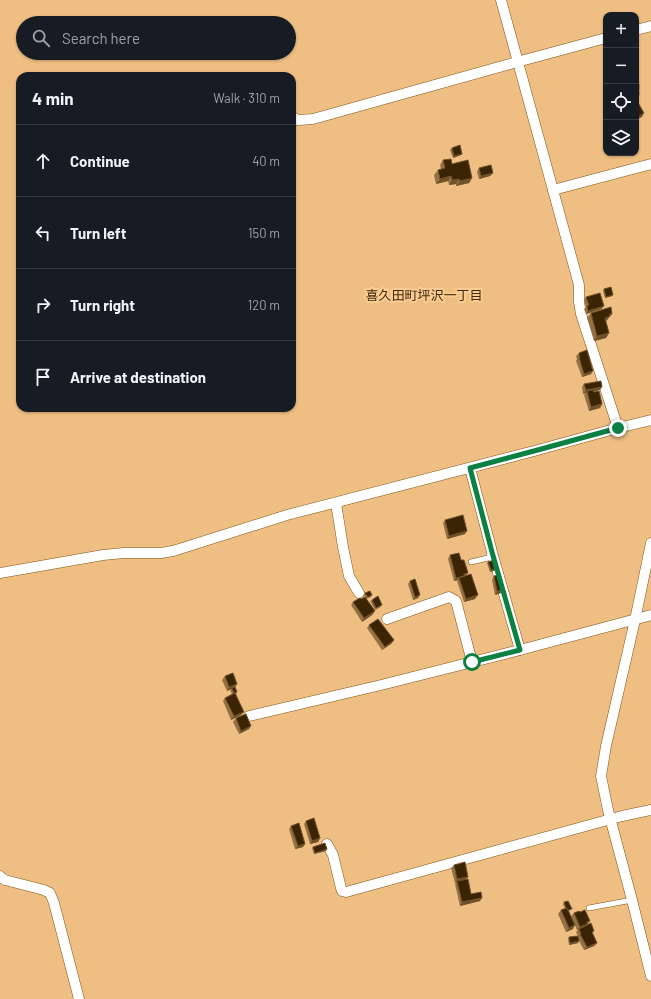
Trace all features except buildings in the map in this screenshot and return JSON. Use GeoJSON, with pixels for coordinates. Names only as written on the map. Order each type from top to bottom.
{"type":"FeatureCollection","features":[{"type":"Feature","properties":{"kind":"street"},"geometry":{"type":"LineString","coordinates":[[500,0],[579,285],[581,314],[618,428]]}},
{"type":"Feature","properties":{"kind":"street"},"geometry":{"type":"LineString","coordinates":[[639,29],[651,26]]}},
{"type":"Feature","properties":{"kind":"street"},"geometry":{"type":"LineString","coordinates":[[296,119],[313,119],[603,39]]}},
{"type":"Feature","properties":{"kind":"street"},"geometry":{"type":"LineString","coordinates":[[553,190],[651,164]]}},
{"type":"Feature","properties":{"kind":"street"},"geometry":{"type":"LineString","coordinates":[[0,573],[103,555],[124,553],[161,553],[173,551],[287,515],[651,420]]}},
{"type":"Feature","properties":{"kind":"street"},"geometry":{"type":"LineString","coordinates":[[470,468],[520,650]]}},
{"type":"Feature","properties":{"kind":"street"},"geometry":{"type":"LineString","coordinates":[[336,503],[349,576],[359,593]]}},
{"type":"Feature","properties":{"kind":"street"},"geometry":{"type":"LineString","coordinates":[[651,543],[601,771],[610,820],[651,976]]}},
{"type":"Feature","properties":{"kind":"street"},"geometry":{"type":"LineString","coordinates":[[388,619],[449,597],[456,601],[472,662]]}},
{"type":"Feature","properties":{"kind":"street"},"geometry":{"type":"LineString","coordinates":[[249,716],[359,691],[651,615]]}},
{"type":"Feature","properties":{"kind":"street"},"geometry":{"type":"LineString","coordinates":[[327,844],[333,855],[342,891],[346,892],[651,810]]}},
{"type":"Feature","properties":{"kind":"street"},"geometry":{"type":"LineString","coordinates":[[0,876],[5,880],[44,890],[50,893],[54,903],[79,999]]}},
{"type":"Feature","properties":{"kind":"lane"},"geometry":{"type":"LineString","coordinates":[[471,562],[488,558],[492,552]]}},
{"type":"Feature","properties":{"kind":"lane"},"geometry":{"type":"LineString","coordinates":[[589,908],[632,900]]}},
{"type":"Feature","properties":{"kind":"district","name":"喜久田町坪沢一丁目"},"geometry":{"type":"Point","coordinates":[424,295]}},
{"type":"Feature","properties":{"kind":"route"},"geometry":{"type":"LineString","coordinates":[[472,662],[520,650],[470,468],[618,428]]}}]}
